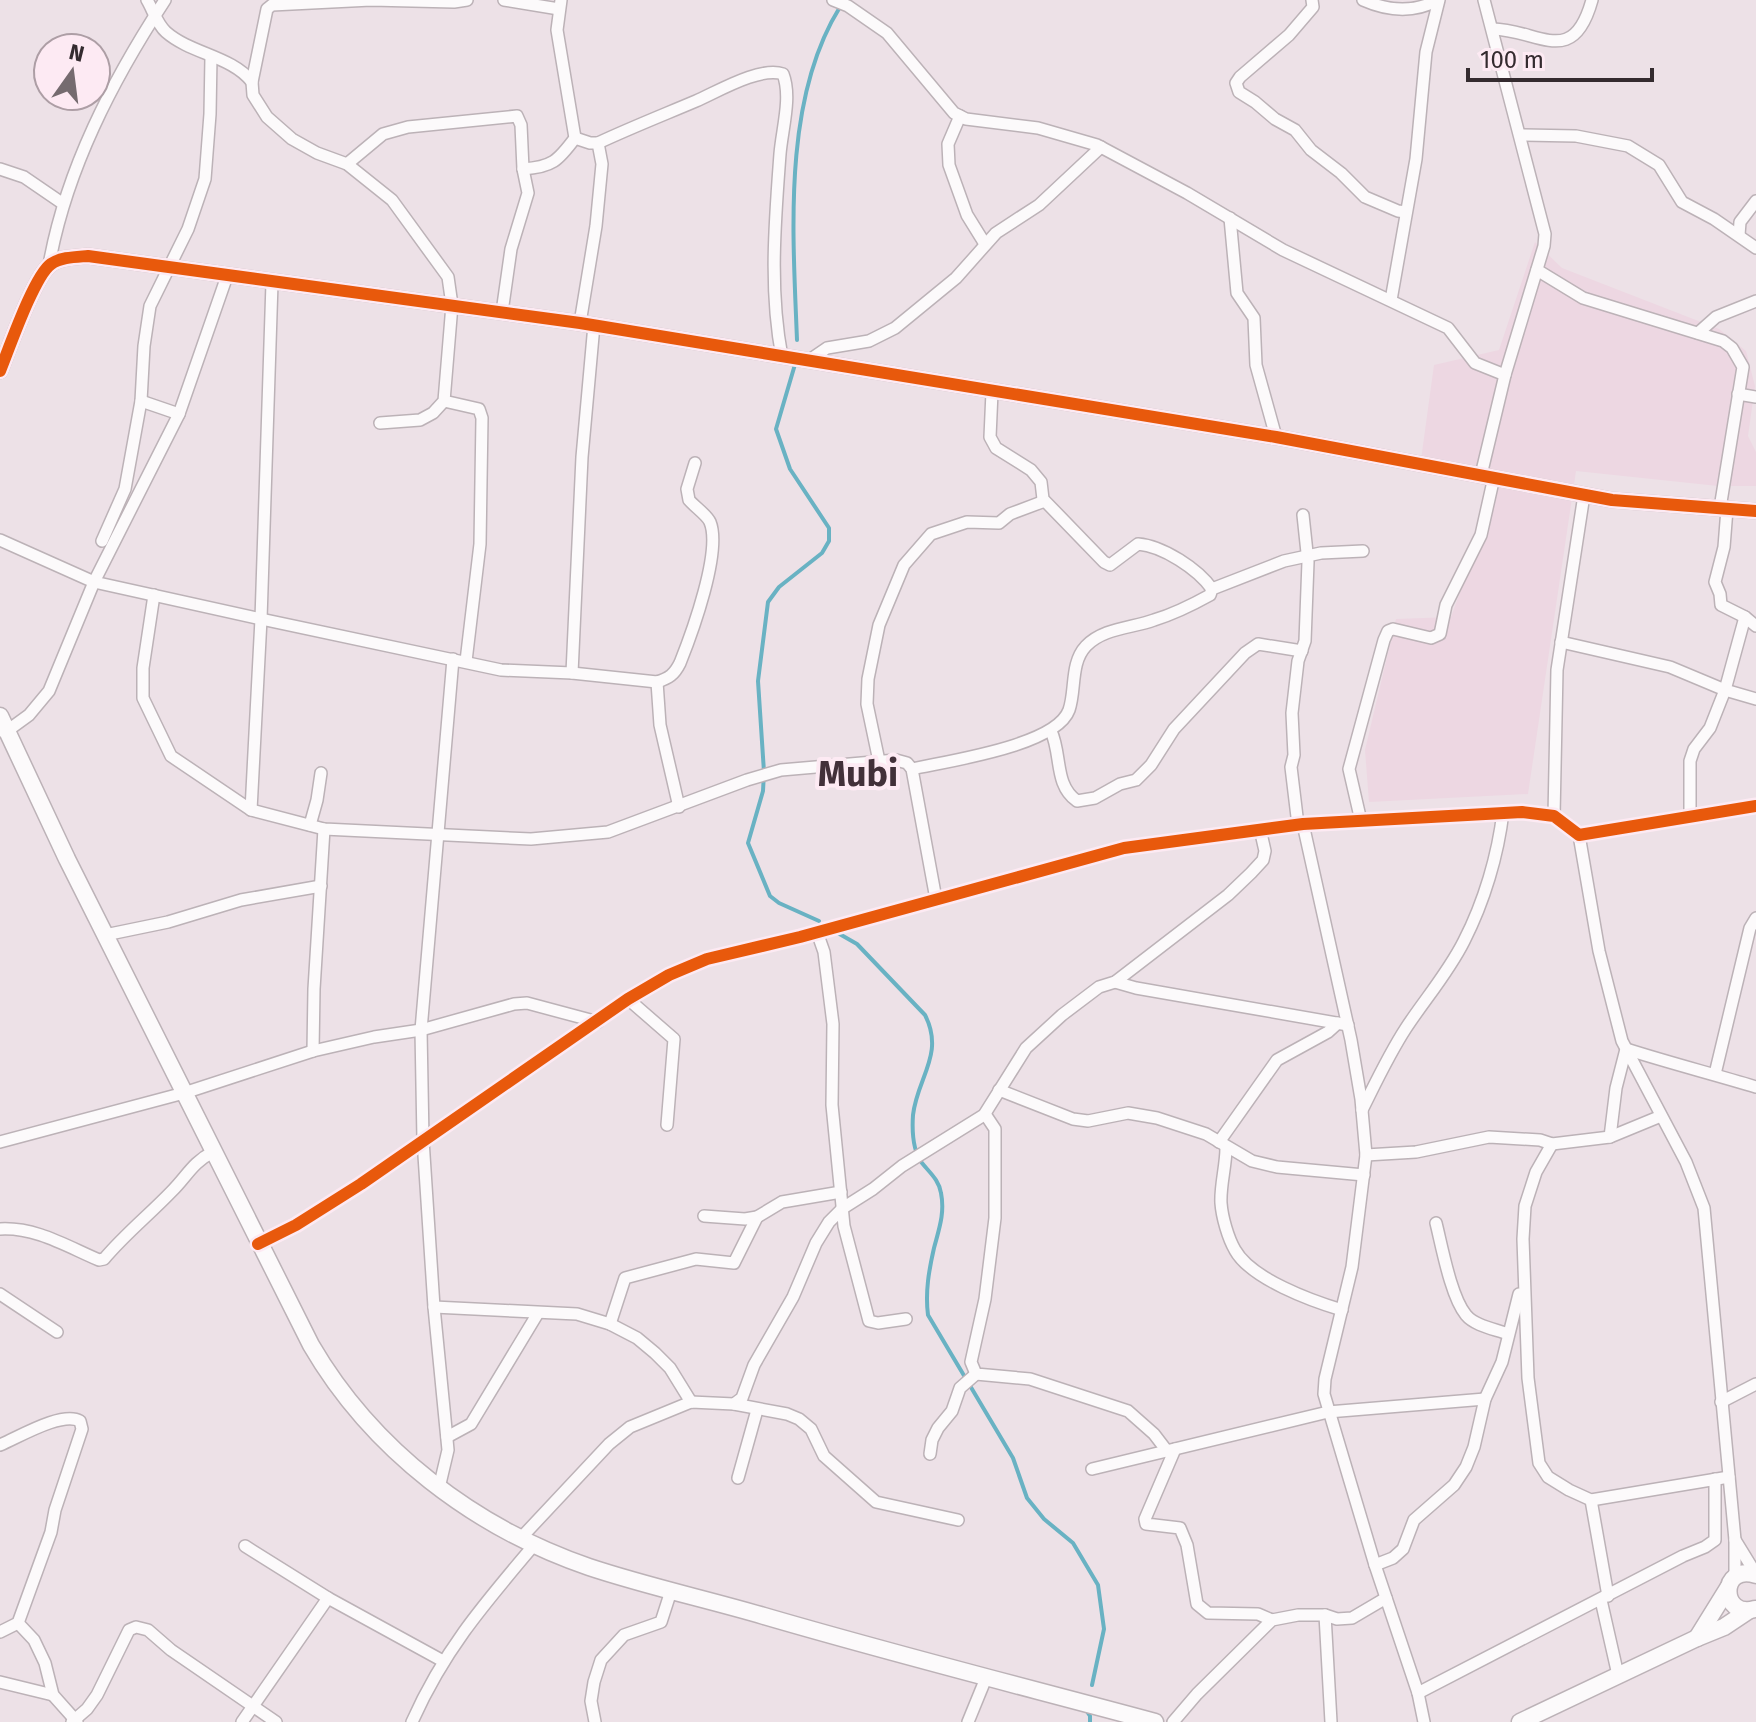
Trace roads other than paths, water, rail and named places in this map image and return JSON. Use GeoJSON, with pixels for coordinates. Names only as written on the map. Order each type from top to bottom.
{"type":"FeatureCollection","features":[{"type":"Feature","properties":{"kind":"main road"},"geometry":{"type":"LineString","coordinates":[[2,726],[258,1244],[329,1376],[382,1438],[439,1488],[527,1542],[588,1567],[1130,1719],[1155,1722]]}},
{"type":"Feature","properties":{"kind":"main road"},"geometry":{"type":"LineString","coordinates":[[1697,1638],[1731,1582],[1749,1572],[1756,1574]]}},
{"type":"Feature","properties":{"kind":"main road"},"geometry":{"type":"LineString","coordinates":[[1731,1582],[1729,1599],[1737,1608],[1752,1610]]}},
{"type":"Feature","properties":{"kind":"main road"},"geometry":{"type":"LineString","coordinates":[[1520,1722],[1724,1627],[1752,1610]]}},
{"type":"Feature","properties":{"kind":"street"},"geometry":{"type":"LineString","coordinates":[[147,0],[167,33],[211,57],[240,68],[252,82]]}},
{"type":"Feature","properties":{"kind":"street"},"geometry":{"type":"LineString","coordinates":[[0,371],[30,297],[49,265],[62,203],[90,135],[165,0]]}},
{"type":"Feature","properties":{"kind":"street"},"geometry":{"type":"LineString","coordinates":[[380,423],[420,420],[433,413],[444,401],[452,305],[448,277],[392,200],[347,164],[317,153],[292,139],[267,117],[253,95],[252,82],[267,9],[272,5],[371,0],[467,0]]}},
{"type":"Feature","properties":{"kind":"street"},"geometry":{"type":"LineString","coordinates":[[504,0],[560,5],[557,30],[575,138],[555,162],[546,167],[523,169]]}},
{"type":"Feature","properties":{"kind":"street"},"geometry":{"type":"LineString","coordinates":[[833,0],[848,6],[887,33],[945,104],[960,116],[1038,128],[1101,147],[1283,250],[1448,328],[1475,363],[1488,371],[1505,375]]}},
{"type":"Feature","properties":{"kind":"street"},"geometry":{"type":"LineString","coordinates":[[1312,0],[1313,7],[1289,35],[1240,77],[1236,83],[1239,92],[1295,130],[1311,150],[1365,197],[1406,212]]}},
{"type":"Feature","properties":{"kind":"street"},"geometry":{"type":"LineString","coordinates":[[1363,0],[1395,10],[1426,7],[1438,0]]}},
{"type":"Feature","properties":{"kind":"street"},"geometry":{"type":"LineString","coordinates":[[1391,300],[1416,159],[1426,52],[1438,0]]}},
{"type":"Feature","properties":{"kind":"street"},"geometry":{"type":"LineString","coordinates":[[1361,821],[1349,769],[1384,640],[1388,631],[1393,629],[1431,638],[1440,634],[1446,605],[1481,535],[1487,476],[1505,375],[1544,246],[1545,234],[1521,135],[1484,0]]}},
{"type":"Feature","properties":{"kind":"street"},"geometry":{"type":"LineString","coordinates":[[1493,29],[1517,31],[1557,43],[1576,33],[1592,0]]}},
{"type":"Feature","properties":{"kind":"street"},"geometry":{"type":"LineString","coordinates":[[102,541],[125,489],[141,401],[150,306],[188,229],[205,179],[211,57]]}},
{"type":"Feature","properties":{"kind":"street"},"geometry":{"type":"LineString","coordinates":[[575,138],[598,143],[727,85],[765,74],[783,74],[785,111],[774,288],[782,357]]}},
{"type":"Feature","properties":{"kind":"street"},"geometry":{"type":"LineString","coordinates":[[347,164],[383,134],[408,127],[517,116],[521,125],[523,169],[528,193],[511,249],[502,312]]}},
{"type":"Feature","properties":{"kind":"street"},"geometry":{"type":"LineString","coordinates":[[960,116],[948,144],[949,165],[967,215],[985,244]]}},
{"type":"Feature","properties":{"kind":"street"},"geometry":{"type":"LineString","coordinates":[[1521,135],[1576,136],[1628,146],[1659,165],[1682,202],[1756,248]]}},
{"type":"Feature","properties":{"kind":"street"},"geometry":{"type":"LineString","coordinates":[[572,673],[587,324],[602,164],[598,143]]}},
{"type":"Feature","properties":{"kind":"street"},"geometry":{"type":"LineString","coordinates":[[808,361],[827,348],[869,341],[895,328],[956,278],[985,244],[1039,205],[1101,147]]}},
{"type":"Feature","properties":{"kind":"street"},"geometry":{"type":"LineString","coordinates":[[0,169],[24,177],[62,203]]}},
{"type":"Feature","properties":{"kind":"street"},"geometry":{"type":"LineString","coordinates":[[1739,235],[1740,222],[1756,201]]}},
{"type":"Feature","properties":{"kind":"street"},"geometry":{"type":"LineString","coordinates":[[1230,218],[1237,293],[1254,318],[1256,365],[1276,437]]}},
{"type":"Feature","properties":{"kind":"street"},"geometry":{"type":"LineString","coordinates":[[49,265],[67,258],[88,256],[587,324],[1276,437],[1584,495],[1756,511]]}},
{"type":"Feature","properties":{"kind":"street"},"geometry":{"type":"LineString","coordinates":[[1537,270],[1583,298],[1723,341],[1739,358],[1743,367],[1724,508],[1724,547],[1715,582],[1721,605],[1756,626]]}},
{"type":"Feature","properties":{"kind":"street"},"geometry":{"type":"LineString","coordinates":[[2,726],[29,715],[49,691],[94,582],[179,414],[227,276]]}},
{"type":"Feature","properties":{"kind":"street"},"geometry":{"type":"LineString","coordinates":[[251,810],[272,283]]}},
{"type":"Feature","properties":{"kind":"street"},"geometry":{"type":"LineString","coordinates":[[1698,333],[1716,317],[1756,301]]}},
{"type":"Feature","properties":{"kind":"street"},"geometry":{"type":"LineString","coordinates":[[992,392],[990,437],[996,448],[1031,470],[1041,482],[1043,499],[1110,565],[1138,544],[1149,545],[1191,570],[1212,589]]}},
{"type":"Feature","properties":{"kind":"street"},"geometry":{"type":"LineString","coordinates":[[1738,394],[1756,397]]}},
{"type":"Feature","properties":{"kind":"street"},"geometry":{"type":"LineString","coordinates":[[141,401],[179,414]]}},
{"type":"Feature","properties":{"kind":"street"},"geometry":{"type":"LineString","coordinates":[[444,401],[474,405],[482,418],[480,544],[466,661]]}},
{"type":"Feature","properties":{"kind":"street"},"geometry":{"type":"LineString","coordinates":[[0,540],[94,582],[261,619],[501,670],[572,673],[657,682],[668,679],[680,663],[710,565],[710,520],[689,500],[687,489],[695,463]]}},
{"type":"Feature","properties":{"kind":"street"},"geometry":{"type":"LineString","coordinates":[[1554,816],[1557,670],[1584,495]]}},
{"type":"Feature","properties":{"kind":"street"},"geometry":{"type":"LineString","coordinates":[[879,761],[867,704],[868,679],[879,625],[904,565],[931,534],[967,522],[999,523],[1010,514],[1043,499]]}},
{"type":"Feature","properties":{"kind":"street"},"geometry":{"type":"LineString","coordinates":[[1303,515],[1305,641],[1292,713],[1294,755],[1291,767],[1300,825],[1362,1110],[1366,1155],[1352,1267],[1324,1394],[1375,1565],[1418,1693],[1424,1722]]}},
{"type":"Feature","properties":{"kind":"street"},"geometry":{"type":"LineString","coordinates":[[1212,589],[1306,555],[1363,551]]}},
{"type":"Feature","properties":{"kind":"street"},"geometry":{"type":"LineString","coordinates":[[912,769],[1005,749],[1051,731],[1069,711],[1076,663],[1086,646],[1106,633],[1186,609],[1210,595],[1212,589]]}},
{"type":"Feature","properties":{"kind":"street"},"geometry":{"type":"LineString","coordinates":[[154,595],[143,668],[143,698],[161,739],[171,756],[251,810],[324,829],[531,839],[608,832],[781,770],[896,760],[907,763],[912,769],[936,899]]}},
{"type":"Feature","properties":{"kind":"street"},"geometry":{"type":"LineString","coordinates":[[1690,817],[1690,761],[1694,749],[1710,728],[1725,690],[1745,617]]}},
{"type":"Feature","properties":{"kind":"street"},"geometry":{"type":"LineString","coordinates":[[1561,642],[1670,667],[1756,699]]}},
{"type":"Feature","properties":{"kind":"street"},"geometry":{"type":"LineString","coordinates":[[1051,731],[1057,745],[1060,777],[1067,794],[1077,801],[1095,798],[1120,784],[1136,780],[1151,765],[1174,729],[1245,653],[1258,644],[1302,651]]}},
{"type":"Feature","properties":{"kind":"street"},"geometry":{"type":"LineString","coordinates":[[439,1488],[448,1450],[434,1307],[423,1140],[421,1030],[453,659]]}},
{"type":"Feature","properties":{"kind":"street"},"geometry":{"type":"LineString","coordinates":[[657,682],[660,725],[679,807]]}},
{"type":"Feature","properties":{"kind":"street"},"geometry":{"type":"LineString","coordinates":[[310,825],[321,773]]}},
{"type":"Feature","properties":{"kind":"street"},"geometry":{"type":"LineString","coordinates":[[1579,835],[1756,806]]}},
{"type":"Feature","properties":{"kind":"street"},"geometry":{"type":"LineString","coordinates":[[1362,1110],[1393,1050],[1444,977],[1465,939],[1499,844],[1503,812]]}},
{"type":"Feature","properties":{"kind":"street"},"geometry":{"type":"LineString","coordinates":[[258,1244],[296,1225],[361,1184],[628,999],[669,975],[707,959],[1124,848],[1300,825],[1503,812],[1554,816],[1579,835],[1599,951],[1626,1049],[1686,1162],[1704,1208],[1735,1540],[1731,1582]]}},
{"type":"Feature","properties":{"kind":"street"},"geometry":{"type":"LineString","coordinates":[[313,1051],[324,829]]}},
{"type":"Feature","properties":{"kind":"street"},"geometry":{"type":"LineString","coordinates":[[734,1404],[742,1398],[754,1365],[793,1297],[816,1243],[829,1222],[843,1208],[922,1152],[985,1114],[1026,1048],[1062,1015],[1099,987],[1115,982],[1228,895],[1263,860],[1265,851],[1260,829]]}},
{"type":"Feature","properties":{"kind":"street"},"geometry":{"type":"LineString","coordinates":[[105,935],[168,922],[241,900],[321,886]]}},
{"type":"Feature","properties":{"kind":"street"},"geometry":{"type":"LineString","coordinates":[[1715,1074],[1750,928],[1756,918]]}},
{"type":"Feature","properties":{"kind":"street"},"geometry":{"type":"LineString","coordinates":[[817,932],[824,952],[833,1024],[832,1105],[844,1226],[869,1321],[878,1323],[906,1319]]}},
{"type":"Feature","properties":{"kind":"street"},"geometry":{"type":"LineString","coordinates":[[1115,982],[1343,1024]]}},
{"type":"Feature","properties":{"kind":"street"},"geometry":{"type":"LineString","coordinates":[[628,999],[674,1039],[667,1125]]}},
{"type":"Feature","properties":{"kind":"street"},"geometry":{"type":"LineString","coordinates":[[0,1142],[184,1093],[313,1051],[421,1030],[514,1004],[527,1003],[598,1022]]}},
{"type":"Feature","properties":{"kind":"street"},"geometry":{"type":"LineString","coordinates":[[1342,1310],[1313,1301],[1254,1269],[1236,1252],[1220,1199],[1222,1145],[1277,1060],[1343,1024]]}},
{"type":"Feature","properties":{"kind":"street"},"geometry":{"type":"LineString","coordinates":[[1626,1049],[1756,1087]]}},
{"type":"Feature","properties":{"kind":"street"},"geometry":{"type":"LineString","coordinates":[[1610,1137],[1616,1088],[1626,1049]]}},
{"type":"Feature","properties":{"kind":"street"},"geometry":{"type":"LineString","coordinates":[[999,1090],[1073,1119],[1088,1121],[1128,1113],[1157,1118],[1206,1134],[1252,1161],[1277,1167],[1364,1175]]}},
{"type":"Feature","properties":{"kind":"street"},"geometry":{"type":"LineString","coordinates":[[975,1376],[971,1362],[985,1299],[995,1218],[995,1129],[985,1114]]}},
{"type":"Feature","properties":{"kind":"street"},"geometry":{"type":"LineString","coordinates":[[1366,1155],[1416,1152],[1489,1137],[1540,1140],[1552,1144],[1610,1137],[1661,1116]]}},
{"type":"Feature","properties":{"kind":"street"},"geometry":{"type":"LineString","coordinates":[[1552,1144],[1536,1172],[1525,1206],[1523,1274],[1528,1378],[1539,1463],[1548,1477],[1591,1500],[1729,1477]]}},
{"type":"Feature","properties":{"kind":"street"},"geometry":{"type":"LineString","coordinates":[[0,1229],[35,1232],[99,1260],[104,1259],[127,1232],[176,1187],[198,1159],[213,1152]]}},
{"type":"Feature","properties":{"kind":"street"},"geometry":{"type":"LineString","coordinates":[[704,1216],[757,1217],[782,1202],[841,1192]]}},
{"type":"Feature","properties":{"kind":"street"},"geometry":{"type":"LineString","coordinates":[[610,1324],[625,1278],[696,1259],[734,1263],[757,1217]]}},
{"type":"Feature","properties":{"kind":"street"},"geometry":{"type":"LineString","coordinates":[[1436,1223],[1448,1274],[1464,1314],[1473,1321],[1508,1334]]}},
{"type":"Feature","properties":{"kind":"street"},"geometry":{"type":"LineString","coordinates":[[1375,1565],[1393,1558],[1403,1549],[1414,1520],[1454,1485],[1466,1467],[1485,1399],[1502,1362],[1523,1274]]}},
{"type":"Feature","properties":{"kind":"street"},"geometry":{"type":"LineString","coordinates":[[0,1294],[57,1332]]}},
{"type":"Feature","properties":{"kind":"street"},"geometry":{"type":"LineString","coordinates":[[434,1307],[577,1314],[610,1324],[637,1338],[655,1353],[670,1368],[691,1402]]}},
{"type":"Feature","properties":{"kind":"street"},"geometry":{"type":"LineString","coordinates":[[447,1437],[471,1424],[538,1313]]}},
{"type":"Feature","properties":{"kind":"street"},"geometry":{"type":"LineString","coordinates":[[930,1454],[932,1440],[952,1411],[960,1388],[975,1376],[1030,1379],[1128,1411],[1171,1450]]}},
{"type":"Feature","properties":{"kind":"street"},"geometry":{"type":"LineString","coordinates":[[1721,1402],[1756,1384]]}},
{"type":"Feature","properties":{"kind":"street"},"geometry":{"type":"LineString","coordinates":[[1092,1469],[1328,1412],[1485,1399]]}},
{"type":"Feature","properties":{"kind":"street"},"geometry":{"type":"LineString","coordinates":[[412,1722],[443,1661],[464,1629],[527,1542],[609,1444],[630,1427],[691,1402],[734,1404],[787,1414],[811,1429],[824,1456],[876,1502],[958,1520]]}},
{"type":"Feature","properties":{"kind":"street"},"geometry":{"type":"LineString","coordinates":[[738,1478],[757,1410]]}},
{"type":"Feature","properties":{"kind":"street"},"geometry":{"type":"LineString","coordinates":[[0,1445],[51,1422],[74,1417],[80,1421],[82,1429],[55,1510],[51,1532],[18,1623],[0,1632]]}},
{"type":"Feature","properties":{"kind":"street"},"geometry":{"type":"LineString","coordinates":[[1171,1450],[1145,1519],[1146,1524],[1180,1528],[1187,1545],[1197,1604],[1202,1610],[1208,1613],[1258,1614],[1272,1620]]}},
{"type":"Feature","properties":{"kind":"street"},"geometry":{"type":"LineString","coordinates":[[1418,1693],[1715,1540],[1715,1479]]}},
{"type":"Feature","properties":{"kind":"street"},"geometry":{"type":"LineString","coordinates":[[1591,1500],[1618,1675]]}},
{"type":"Feature","properties":{"kind":"street"},"geometry":{"type":"LineString","coordinates":[[1735,1540],[1756,1574]]}},
{"type":"Feature","properties":{"kind":"street"},"geometry":{"type":"LineString","coordinates":[[245,1546],[328,1598],[443,1661]]}},
{"type":"Feature","properties":{"kind":"street"},"geometry":{"type":"LineString","coordinates":[[595,1722],[591,1701],[601,1660],[624,1635],[661,1622],[671,1591]]}},
{"type":"Feature","properties":{"kind":"street"},"geometry":{"type":"LineString","coordinates":[[242,1722],[328,1598]]}},
{"type":"Feature","properties":{"kind":"street"},"geometry":{"type":"LineString","coordinates":[[1173,1722],[1272,1620],[1298,1615],[1352,1618],[1386,1598]]}},
{"type":"Feature","properties":{"kind":"street"},"geometry":{"type":"LineString","coordinates":[[1325,1615],[1331,1722]]}},
{"type":"Feature","properties":{"kind":"street"},"geometry":{"type":"LineString","coordinates":[[18,1623],[34,1640],[45,1663],[53,1695],[75,1720],[97,1695],[129,1630],[136,1627],[148,1630],[171,1650],[276,1722]]}},
{"type":"Feature","properties":{"kind":"street"},"geometry":{"type":"LineString","coordinates":[[968,1722],[986,1678]]}},
{"type":"Feature","properties":{"kind":"street"},"geometry":{"type":"LineString","coordinates":[[0,1682],[53,1695]]}},
{"type":"Feature","properties":{"kind":"waterway"},"geometry":{"type":"LineString","coordinates":[[797,340],[794,213],[800,126],[808,84],[821,44],[840,7]]}},
{"type":"Feature","properties":{"kind":"waterway"},"geometry":{"type":"LineString","coordinates":[[796,361],[776,429],[790,469],[829,528],[829,541],[822,553],[779,587],[768,602],[758,681],[763,791],[748,843],[770,896],[819,921]]}},
{"type":"Feature","properties":{"kind":"waterway"},"geometry":{"type":"LineString","coordinates":[[836,932],[857,944],[925,1015],[930,1029],[931,1054],[915,1102],[913,1121],[917,1153],[938,1184],[942,1200],[941,1221],[928,1281],[928,1315],[1013,1458],[1027,1498],[1044,1519],[1073,1543],[1098,1585],[1104,1629],[1092,1685]]}},
{"type":"Feature","properties":{"kind":"waterway"},"geometry":{"type":"LineString","coordinates":[[1086,1710],[1090,1722]]}},
{"type":"Feature","properties":{"kind":"district","name":"Mubi"},"geometry":{"type":"Point","coordinates":[858,774]}}]}
